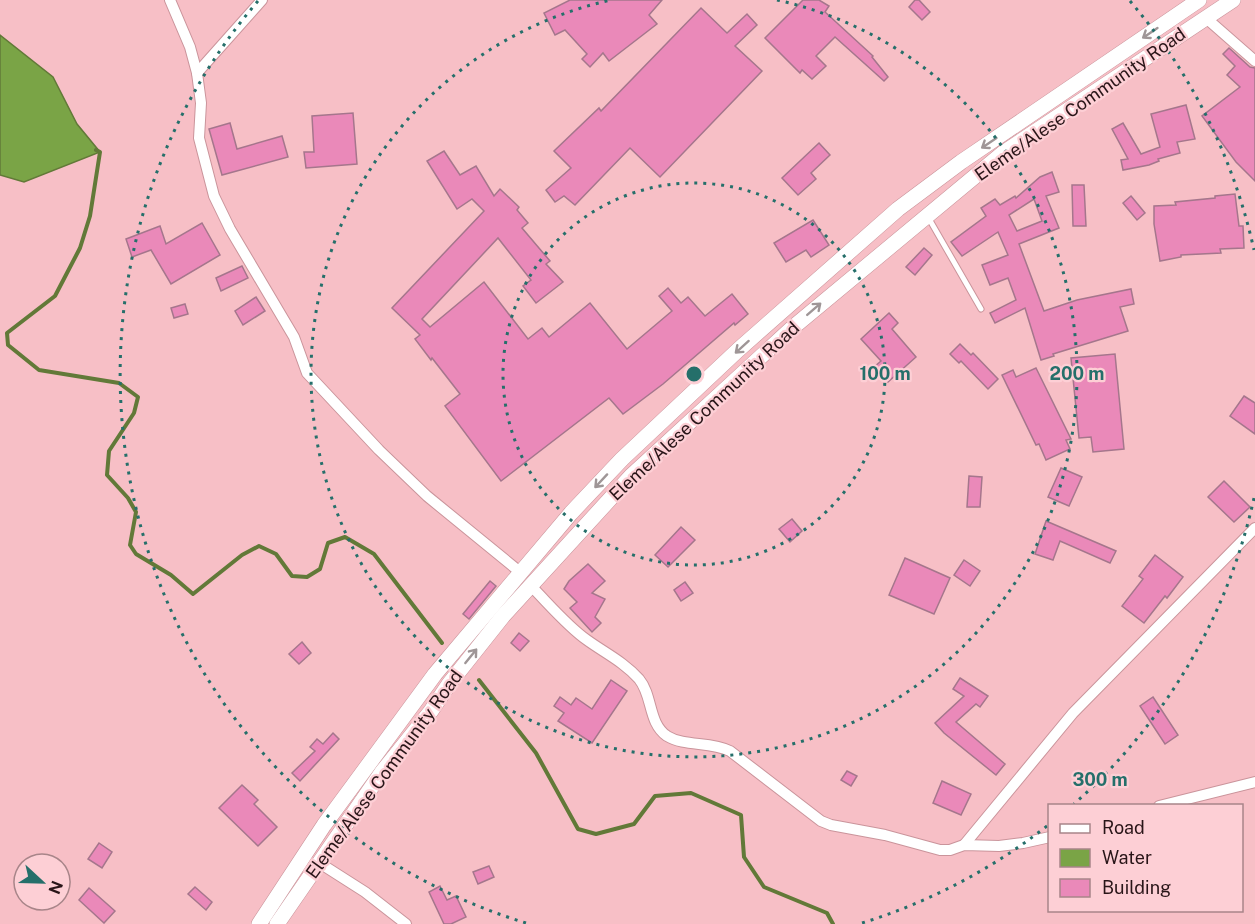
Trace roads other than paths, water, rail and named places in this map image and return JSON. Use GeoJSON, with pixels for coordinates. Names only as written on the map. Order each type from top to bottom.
{"type":"FeatureCollection","features":[{"type":"Feature","properties":{"kind":"main road","name":"Eleme/Alese Community Road"},"geometry":{"type":"LineString","coordinates":[[259,924],[324,825],[435,674],[571,513],[622,459],[746,343],[898,209],[961,162],[1199,0]]}},
{"type":"Feature","properties":{"kind":"main road","name":"Eleme/Alese Community Road"},"geometry":{"type":"LineString","coordinates":[[277,924],[382,772],[431,711],[449,684],[530,585],[631,476],[692,418],[844,283],[1011,148],[1233,0]]}},
{"type":"Feature","properties":{"kind":"street"},"geometry":{"type":"LineString","coordinates":[[170,0],[190,47],[197,73],[201,103],[199,138],[214,196],[230,229],[294,337],[307,373],[379,450],[428,496],[520,572]]}},
{"type":"Feature","properties":{"kind":"street"},"geometry":{"type":"LineString","coordinates":[[197,73],[262,0]]}},
{"type":"Feature","properties":{"kind":"street"},"geometry":{"type":"LineString","coordinates":[[1206,18],[1255,61]]}},
{"type":"Feature","properties":{"kind":"street"},"geometry":{"type":"LineString","coordinates":[[964,845],[1073,713],[1255,528]]}},
{"type":"Feature","properties":{"kind":"street"},"geometry":{"type":"LineString","coordinates":[[530,585],[586,639],[612,656],[637,677],[646,691],[656,724],[665,735],[684,741],[720,746],[730,751],[821,821],[940,850],[950,850],[964,845],[999,846],[1048,837]]}},
{"type":"Feature","properties":{"kind":"street"},"geometry":{"type":"LineString","coordinates":[[1167,804],[1255,782]]}},
{"type":"Feature","properties":{"kind":"street"},"geometry":{"type":"LineString","coordinates":[[318,862],[365,892],[405,924]]}},
{"type":"Feature","properties":{"kind":"lane"},"geometry":{"type":"LineString","coordinates":[[927,216],[981,309]]}},
{"type":"Feature","properties":{"kind":"water"},"geometry":{"type":"Polygon","coordinates":[[[0,35],[53,77],[77,124],[100,152],[24,182],[0,175],[0,35]]]}},
{"type":"Feature","properties":{"kind":"waterway"},"geometry":{"type":"LineString","coordinates":[[96,150],[100,152],[90,216],[80,248],[55,296],[7,333],[8,345],[39,370],[119,383],[138,397],[134,413],[109,451],[107,475],[128,498],[136,512],[130,545],[136,554],[171,575],[193,594],[242,555],[259,546],[276,554],[292,576],[307,577],[320,569],[328,543],[345,537],[374,554],[442,643]]}},
{"type":"Feature","properties":{"kind":"waterway"},"geometry":{"type":"LineString","coordinates":[[479,680],[536,753],[578,829],[596,834],[634,824],[655,796],[691,793],[741,815],[744,857],[764,887],[827,913],[833,924]]}}]}
